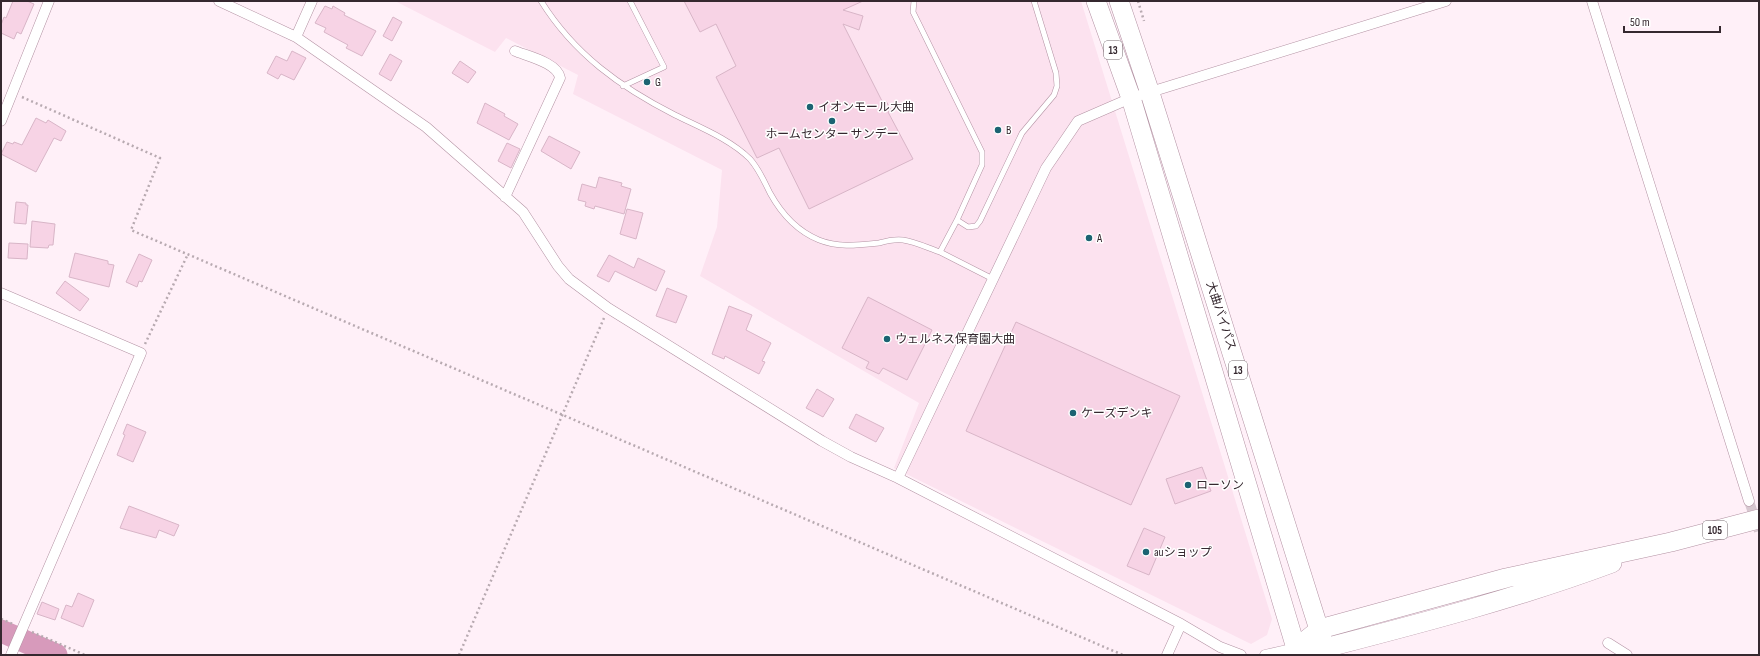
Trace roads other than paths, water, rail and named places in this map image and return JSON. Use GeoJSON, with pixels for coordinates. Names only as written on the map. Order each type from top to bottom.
{"type":"FeatureCollection","features":[{"type":"Feature","properties":{"kind":"highway","name":"大曲バイパス"},"geometry":{"type":"LineString","coordinates":[[1096,1],[1131,98],[1297,651]]}},
{"type":"Feature","properties":{"kind":"highway","name":"大曲バイパス"},"geometry":{"type":"LineString","coordinates":[[1119,1],[1150,93],[1326,652]]}},
{"type":"Feature","properties":{"kind":"highway","name":"105"},"geometry":{"type":"LineString","coordinates":[[1671,542],[1759,519]]}},
{"type":"Feature","properties":{"kind":"highway"},"geometry":{"type":"LineString","coordinates":[[1297,651],[1320,629],[1506,578],[1671,542]]}},
{"type":"Feature","properties":{"kind":"highway"},"geometry":{"type":"LineString","coordinates":[[1297,651],[1326,652],[1485,606],[1571,578],[1671,542]]}},
{"type":"Feature","properties":{"kind":"street"},"geometry":{"type":"LineString","coordinates":[[1,121],[49,1]]}},
{"type":"Feature","properties":{"kind":"street"},"geometry":{"type":"LineString","coordinates":[[219,1],[296,37],[426,127],[523,212],[558,266],[569,279],[608,308],[850,457],[898,478],[1181,624],[1220,647],[1241,655]]}},
{"type":"Feature","properties":{"kind":"street"},"geometry":{"type":"LineString","coordinates":[[296,37],[312,1]]}},
{"type":"Feature","properties":{"kind":"street"},"geometry":{"type":"LineString","coordinates":[[898,478],[1046,168],[1078,121],[1131,98],[1446,1]]}},
{"type":"Feature","properties":{"kind":"street"},"geometry":{"type":"LineString","coordinates":[[1592,1],[1749,501]]}},
{"type":"Feature","properties":{"kind":"street"},"geometry":{"type":"LineString","coordinates":[[505,196],[560,78],[559,73],[554,67],[514,51]]}},
{"type":"Feature","properties":{"kind":"street"},"geometry":{"type":"LineString","coordinates":[[1,293],[141,353],[12,652]]}},
{"type":"Feature","properties":{"kind":"street"},"geometry":{"type":"LineString","coordinates":[[1167,655],[1181,624]]}},
{"type":"Feature","properties":{"kind":"street"},"geometry":{"type":"LineString","coordinates":[[1608,643],[1627,655]]}},
{"type":"Feature","properties":{"kind":"street"},"geometry":{"type":"LineString","coordinates":[[1265,655],[1297,651]]}},
{"type":"Feature","properties":{"kind":"lane"},"geometry":{"type":"LineString","coordinates":[[541,1],[550,14],[586,56],[623,86],[641,97],[717,136],[750,159],[760,173],[778,206],[791,222],[819,240],[853,246],[902,240],[940,252],[994,278]]}},
{"type":"Feature","properties":{"kind":"lane"},"geometry":{"type":"LineString","coordinates":[[623,86],[664,67],[630,1]]}},
{"type":"Feature","properties":{"kind":"lane"},"geometry":{"type":"LineString","coordinates":[[914,1],[913,12],[982,152],[982,165],[957,220],[940,252]]}},
{"type":"Feature","properties":{"kind":"lane"},"geometry":{"type":"LineString","coordinates":[[957,220],[968,226],[976,226],[980,221],[1022,133],[1054,95],[1057,86],[1056,73],[1034,1]]}},
{"type":"Feature","properties":{"kind":"waterway"},"geometry":{"type":"LineString","coordinates":[[1,631],[56,655]]}},
{"type":"Feature","properties":{"kind":"tunnel"},"geometry":{"type":"LineString","coordinates":[[1749,501],[1759,531]]}},
{"type":"Feature","properties":{"kind":"place","name":"G"},"geometry":{"type":"Point","coordinates":[647,82]}},
{"type":"Feature","properties":{"kind":"place","name":"イオンモール大曲"},"geometry":{"type":"Point","coordinates":[810,107]}},
{"type":"Feature","properties":{"kind":"place","name":"ホームセンター サンデー"},"geometry":{"type":"Point","coordinates":[832,121]}},
{"type":"Feature","properties":{"kind":"place","name":"B"},"geometry":{"type":"Point","coordinates":[998,130]}},
{"type":"Feature","properties":{"kind":"place","name":"A"},"geometry":{"type":"Point","coordinates":[1089,238]}},
{"type":"Feature","properties":{"kind":"place","name":"ウェルネス保育園大曲"},"geometry":{"type":"Point","coordinates":[887,339]}},
{"type":"Feature","properties":{"kind":"place","name":"ケーズデンキ"},"geometry":{"type":"Point","coordinates":[1073,413]}},
{"type":"Feature","properties":{"kind":"place","name":"ローソン"},"geometry":{"type":"Point","coordinates":[1188,485]}},
{"type":"Feature","properties":{"kind":"place","name":"auショップ"},"geometry":{"type":"Point","coordinates":[1146,552]}}]}
